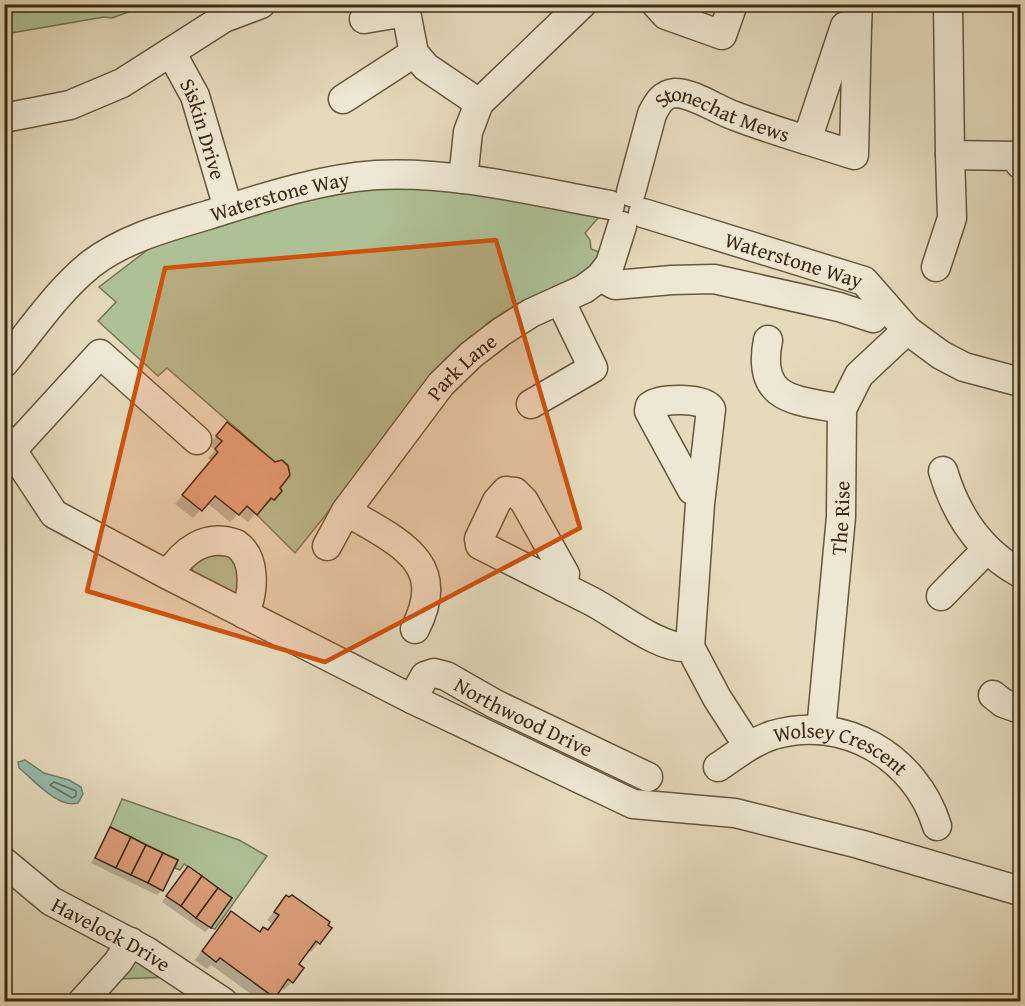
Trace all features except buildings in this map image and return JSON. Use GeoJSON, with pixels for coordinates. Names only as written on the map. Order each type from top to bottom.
{"type":"FeatureCollection","features":[{"type":"Feature","properties":{"kind":"street"},"geometry":{"type":"LineString","coordinates":[[4,118],[70,105],[122,83],[224,18],[261,4]]}},
{"type":"Feature","properties":{"kind":"street"},"geometry":{"type":"LineString","coordinates":[[463,179],[468,132],[479,103],[491,88],[582,4]]}},
{"type":"Feature","properties":{"kind":"street"},"geometry":{"type":"LineString","coordinates":[[656,4],[666,15],[722,35],[733,4]]}},
{"type":"Feature","properties":{"kind":"street"},"geometry":{"type":"LineString","coordinates":[[936,267],[952,218],[948,4]]}},
{"type":"Feature","properties":{"kind":"street"},"geometry":{"type":"LineString","coordinates":[[364,19],[406,12],[414,53],[426,67],[479,103]]}},
{"type":"Feature","properties":{"kind":"street","name":"Stonechat Mews"},"geometry":{"type":"LineString","coordinates":[[807,140],[845,26],[857,15]]}},
{"type":"Feature","properties":{"kind":"street","name":"Stonechat Mews"},"geometry":{"type":"LineString","coordinates":[[626,209],[652,114],[658,102],[667,95],[676,93],[686,96],[735,116],[854,154],[857,15]]}},
{"type":"Feature","properties":{"kind":"street","name":"Siskin Drive"},"geometry":{"type":"LineString","coordinates":[[171,52],[195,96],[228,208]]}},
{"type":"Feature","properties":{"kind":"street"},"geometry":{"type":"LineString","coordinates":[[343,99],[414,53]]}},
{"type":"Feature","properties":{"kind":"street"},"geometry":{"type":"LineString","coordinates":[[950,155],[1018,156],[1020,164]]}},
{"type":"Feature","properties":{"kind":"street","name":"Waterstone Way"},"geometry":{"type":"LineString","coordinates":[[4,363],[63,292],[92,264],[123,245],[153,232],[228,208],[317,184],[376,176],[463,179],[626,209],[864,280],[907,330],[957,364],[1020,382]]}},
{"type":"Feature","properties":{"kind":"street","name":"Park Lane"},"geometry":{"type":"LineString","coordinates":[[327,546],[346,511],[441,384],[471,354],[531,313],[584,289],[600,277],[610,264],[626,209]]}},
{"type":"Feature","properties":{"kind":"street"},"geometry":{"type":"LineString","coordinates":[[600,277],[615,285],[714,279],[831,304],[873,318],[885,304]]}},
{"type":"Feature","properties":{"kind":"street"},"geometry":{"type":"LineString","coordinates":[[531,404],[593,368],[560,300]]}},
{"type":"Feature","properties":{"kind":"street","name":"The Rise"},"geometry":{"type":"LineString","coordinates":[[821,730],[842,518],[842,409],[859,375],[907,330]]}},
{"type":"Feature","properties":{"kind":"street"},"geometry":{"type":"LineString","coordinates":[[768,340],[765,369],[778,392],[789,399],[842,409]]}},
{"type":"Feature","properties":{"kind":"street"},"geometry":{"type":"LineString","coordinates":[[198,440],[100,354],[9,443],[54,514],[168,576],[412,699],[633,804],[735,813],[859,844],[1020,891]]}},
{"type":"Feature","properties":{"kind":"street"},"geometry":{"type":"LineString","coordinates":[[943,471],[962,516],[986,550],[1020,573]]}},
{"type":"Feature","properties":{"kind":"street"},"geometry":{"type":"LineString","coordinates":[[700,499],[690,647],[717,698],[748,746]]}},
{"type":"Feature","properties":{"kind":"street"},"geometry":{"type":"LineString","coordinates":[[346,511],[393,539],[411,554],[423,571],[428,589],[425,610],[414,629]]}},
{"type":"Feature","properties":{"kind":"street"},"geometry":{"type":"LineString","coordinates":[[168,576],[177,561],[194,545],[213,542],[236,544],[245,556],[253,581],[252,597],[244,614]]}},
{"type":"Feature","properties":{"kind":"street"},"geometry":{"type":"LineString","coordinates":[[941,596],[986,550]]}},
{"type":"Feature","properties":{"kind":"street"},"geometry":{"type":"LineString","coordinates":[[573,592],[642,632],[677,647],[690,647]]}},
{"type":"Feature","properties":{"kind":"street","name":"Northwood Drive"},"geometry":{"type":"LineString","coordinates":[[412,699],[425,676],[444,675],[495,704],[648,777]]}},
{"type":"Feature","properties":{"kind":"street"},"geometry":{"type":"LineString","coordinates":[[993,695],[1005,704],[1020,708]]}},
{"type":"Feature","properties":{"kind":"street","name":"Wolsey Crescent"},"geometry":{"type":"LineString","coordinates":[[718,767],[748,746],[783,733],[821,730],[868,743],[894,760],[923,792],[937,826]]}},
{"type":"Feature","properties":{"kind":"street","name":"Havelock Drive"},"geometry":{"type":"LineString","coordinates":[[4,862],[51,901],[131,942],[223,1002]]}},
{"type":"Feature","properties":{"kind":"street"},"geometry":{"type":"LineString","coordinates":[[82,1002],[118,962],[131,942]]}},
{"type":"Feature","properties":{"kind":"highlighted area"},"geometry":{"type":"Polygon","coordinates":[[[496,240],[580,528],[325,662],[87,591],[165,268],[496,240]]]}},
{"type":"Feature","properties":{"kind":"shaded area"},"geometry":{"type":"Polygon","coordinates":[[[5,4],[148,5],[112,18],[104,17],[5,34],[5,4]]]}},
{"type":"Feature","properties":{"kind":"shaded area"},"geometry":{"type":"Polygon","coordinates":[[[353,188],[452,189],[599,217],[585,233],[590,240],[591,249],[605,254],[603,262],[530,306],[518,303],[486,324],[484,334],[471,336],[444,361],[443,369],[295,553],[257,515],[271,498],[275,500],[282,491],[280,488],[290,475],[288,465],[282,460],[275,462],[167,368],[158,376],[98,321],[116,302],[99,287],[150,248],[236,214],[353,188]]]}},
{"type":"Feature","properties":{"kind":"shaded area"},"geometry":{"type":"Polygon","coordinates":[[[224,548],[242,568],[237,596],[196,575],[190,562],[224,548]]]}},
{"type":"Feature","properties":{"kind":"shaded area"},"geometry":{"type":"Polygon","coordinates":[[[122,799],[239,840],[267,856],[215,929],[211,928],[232,898],[184,864],[180,870],[175,868],[178,860],[110,827],[122,799]]]}},
{"type":"Feature","properties":{"kind":"shaded area"},"geometry":{"type":"Polygon","coordinates":[[[139,960],[170,977],[118,979],[127,965],[139,960]]]}},
{"type":"Feature","properties":{"kind":"water"},"geometry":{"type":"Polygon","coordinates":[[[25,760],[44,773],[69,780],[81,787],[83,794],[78,803],[62,802],[46,792],[19,768],[18,762],[25,760]]]}}]}
